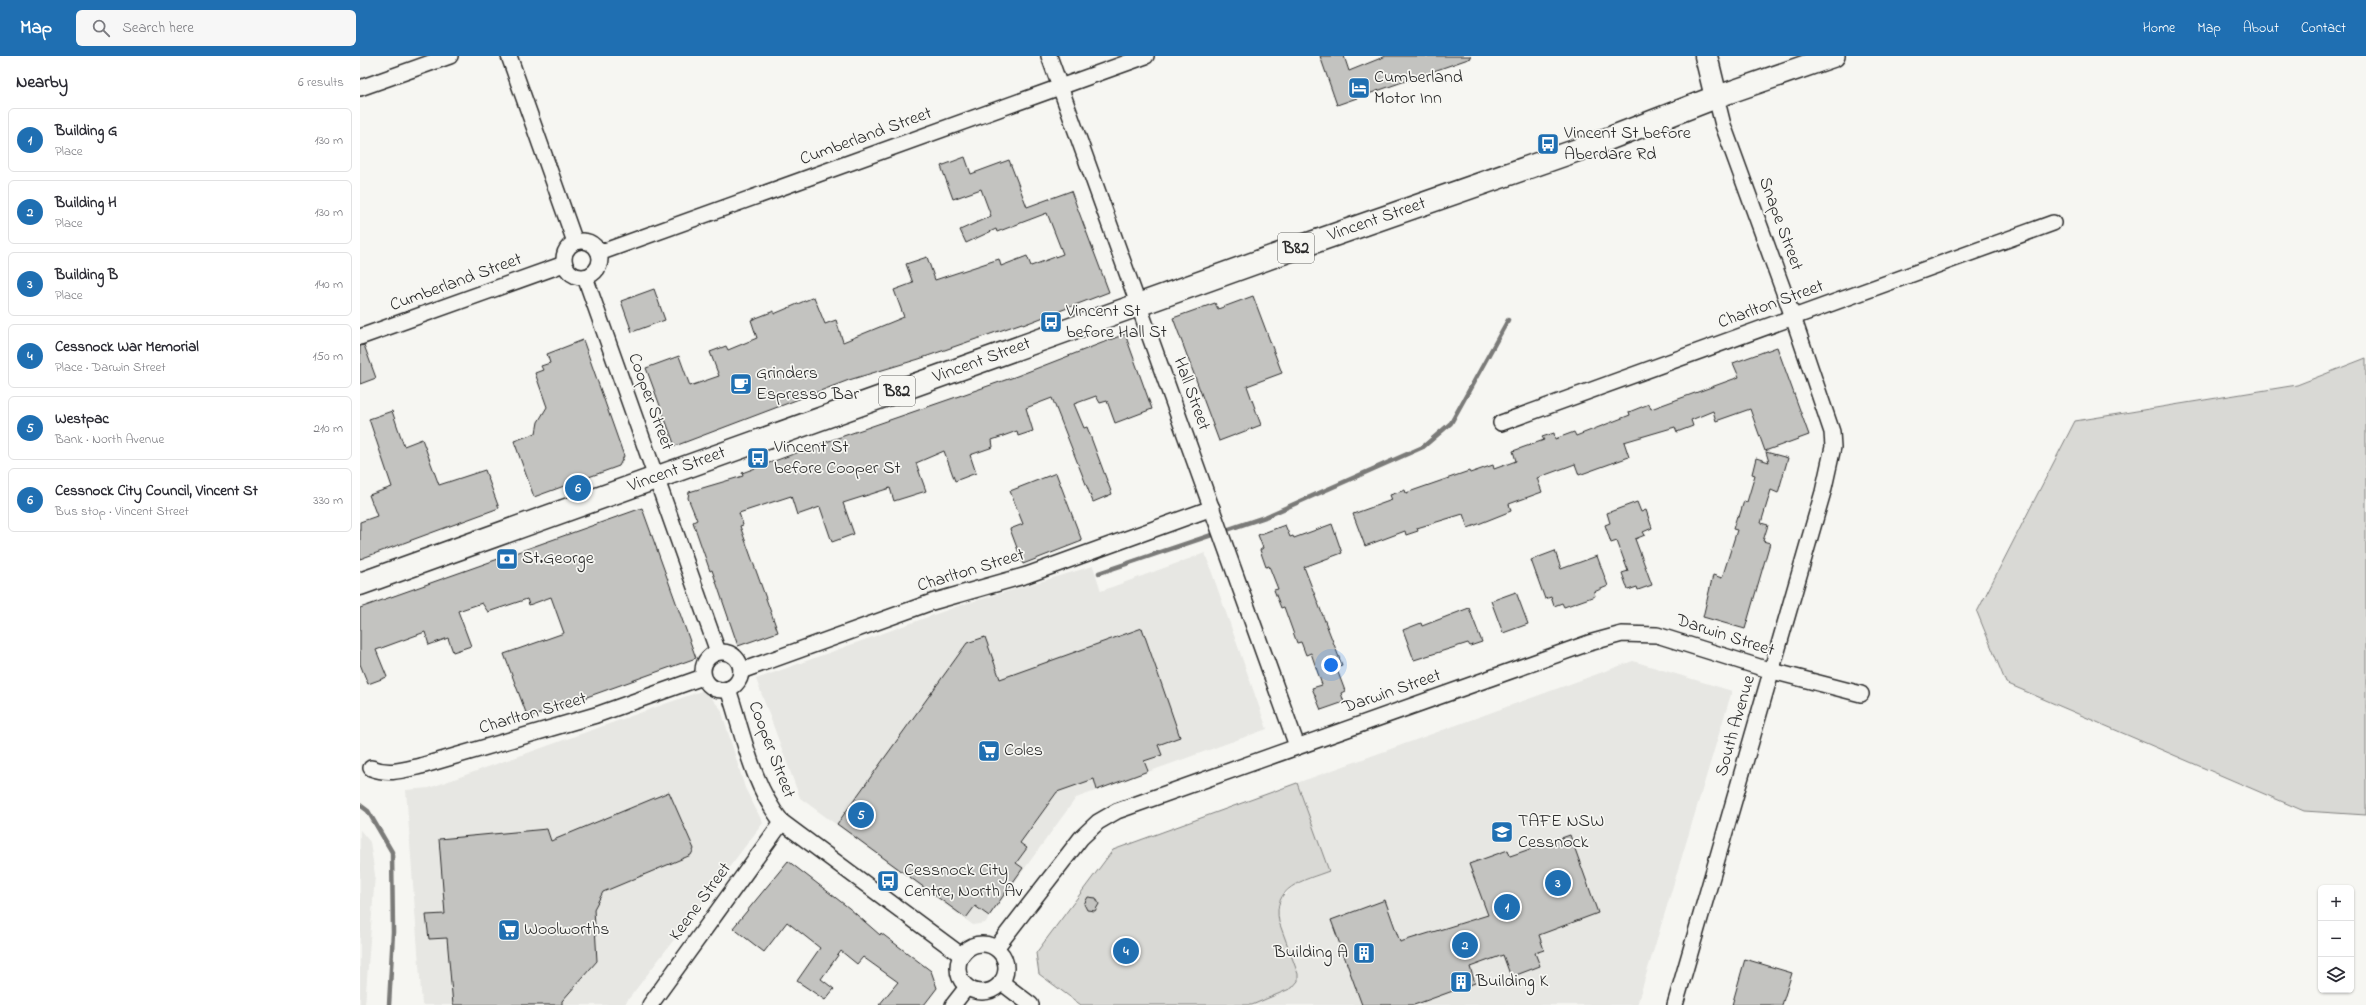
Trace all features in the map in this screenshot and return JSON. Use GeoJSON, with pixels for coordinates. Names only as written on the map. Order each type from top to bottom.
{"type":"FeatureCollection","features":[{"type":"Feature","properties":{"kind":"main road"},"geometry":{"type":"LineString","coordinates":[[1706,56],[1716,97]]}},
{"type":"Feature","properties":{"kind":"main road","name":"Vincent Street"},"geometry":{"type":"LineString","coordinates":[[360,584],[1138,305],[1595,144],[1716,97]]}},
{"type":"Feature","properties":{"kind":"street"},"geometry":{"type":"LineString","coordinates":[[360,88],[450,56]]}},
{"type":"Feature","properties":{"kind":"street"},"geometry":{"type":"LineString","coordinates":[[509,56],[575,242]]}},
{"type":"Feature","properties":{"kind":"street","name":"Hall Street"},"geometry":{"type":"LineString","coordinates":[[1049,56],[1297,746]]}},
{"type":"Feature","properties":{"kind":"street","name":"Cumberland Street"},"geometry":{"type":"LineString","coordinates":[[599,253],[1146,56]]}},
{"type":"Feature","properties":{"kind":"street"},"geometry":{"type":"LineString","coordinates":[[1716,97],[1834,56]]}},
{"type":"Feature","properties":{"kind":"street","name":"Snape Street"},"geometry":{"type":"LineString","coordinates":[[1716,97],[1723,125],[1793,317],[1832,432]]}},
{"type":"Feature","properties":{"kind":"street","name":"Charlton Street"},"geometry":{"type":"LineString","coordinates":[[1501,423],[2053,223]]}},
{"type":"Feature","properties":{"kind":"street"},"geometry":{"type":"LineString","coordinates":[[575,242],[589,243],[599,253],[600,259],[597,270],[585,277],[573,275],[564,264],[565,252],[575,242]]}},
{"type":"Feature","properties":{"kind":"street","name":"Cumberland Street"},"geometry":{"type":"LineString","coordinates":[[360,337],[564,264]]}},
{"type":"Feature","properties":{"kind":"street","name":"Cooper Street"},"geometry":{"type":"LineString","coordinates":[[585,277],[718,652]]}},
{"type":"Feature","properties":{"kind":"street","name":"South Avenue"},"geometry":{"type":"LineString","coordinates":[[1674,1005],[1823,492],[1833,447],[1832,432]]}},
{"type":"Feature","properties":{"kind":"street","name":"Charlton Street"},"geometry":{"type":"LineString","coordinates":[[741,671],[932,602],[1027,575],[1212,508]]}},
{"type":"Feature","properties":{"kind":"street","name":"Darwin Street"},"geometry":{"type":"LineString","coordinates":[[996,948],[1081,838],[1098,822],[1117,811],[1589,643],[1622,634],[1657,635],[1772,671],[1861,694]]}},
{"type":"Feature","properties":{"kind":"street"},"geometry":{"type":"LineString","coordinates":[[718,652],[729,653],[734,656],[741,671],[738,682],[728,689],[713,688],[703,677],[703,666],[705,661],[718,652]]}},
{"type":"Feature","properties":{"kind":"street","name":"Charlton Street"},"geometry":{"type":"LineString","coordinates":[[371,768],[381,772],[393,773],[421,766],[596,715],[703,677]]}},
{"type":"Feature","properties":{"kind":"street","name":"Cooper Street"},"geometry":{"type":"LineString","coordinates":[[728,689],[756,777],[767,801],[782,822],[961,955]]}},
{"type":"Feature","properties":{"kind":"street","name":"Keene Street"},"geometry":{"type":"LineString","coordinates":[[650,1005],[782,822]]}},
{"type":"Feature","properties":{"kind":"street"},"geometry":{"type":"LineString","coordinates":[[980,944],[996,948],[1004,958],[1006,964],[1006,971],[1001,982],[991,990],[985,992],[978,992],[966,987],[958,972],[961,955],[970,947],[980,944]]}},
{"type":"Feature","properties":{"kind":"street"},"geometry":{"type":"LineString","coordinates":[[1001,982],[1031,1005]]}},
{"type":"Feature","properties":{"kind":"street"},"geometry":{"type":"LineString","coordinates":[[953,1005],[966,987]]}},
{"type":"Feature","properties":{"kind":"shaded area"},"geometry":{"type":"Polygon","coordinates":[[[2366,358],[2366,815],[2304,811],[2006,683],[1977,612],[2075,421],[2297,385],[2366,358]]]}},
{"type":"Feature","properties":{"kind":"shaded area"},"geometry":{"type":"Polygon","coordinates":[[[1205,553],[1267,729],[1076,798],[985,923],[973,925],[800,798],[756,679],[961,605],[1093,566],[1101,591],[1205,553]]]}},
{"type":"Feature","properties":{"kind":"shaded area","name":"TAFE NSW Cessnock"},"geometry":{"type":"Polygon","coordinates":[[[1633,661],[1732,691],[1637,1005],[1252,1005],[1292,988],[1298,981],[1298,974],[1277,915],[1280,900],[1294,885],[1329,871],[1297,783],[1633,661]]]}},
{"type":"Feature","properties":{"kind":"shaded area"},"geometry":{"type":"Polygon","coordinates":[[[704,690],[721,709],[745,788],[763,823],[624,1005],[422,1005],[406,790],[429,788],[704,690]]]}},
{"type":"Feature","properties":{"kind":"shaded area"},"geometry":{"type":"Polygon","coordinates":[[[1297,783],[1329,871],[1300,882],[1285,893],[1280,900],[1278,910],[1279,922],[1298,974],[1298,981],[1292,988],[1252,1005],[1081,1005],[1039,974],[1036,953],[1113,850],[1297,783]]]}},
{"type":"Feature","properties":{"kind":"shaded area"},"geometry":{"type":"Polygon","coordinates":[[[360,830],[370,842],[375,875],[365,1005],[360,1005],[360,830]]]}},
{"type":"Feature","properties":{"kind":"building","name":"Cumberland Motor Inn"},"geometry":{"type":"Polygon","coordinates":[[[1320,56],[1344,56],[1349,71],[1386,56],[1470,56],[1471,58],[1337,105],[1320,56]]]}},
{"type":"Feature","properties":{"kind":"building"},"geometry":{"type":"Polygon","coordinates":[[[965,157],[971,174],[1009,160],[1027,207],[1071,191],[1109,292],[1023,325],[1022,323],[919,359],[849,380],[675,446],[646,368],[679,356],[690,386],[719,376],[710,352],[726,346],[728,350],[757,338],[751,320],[774,311],[774,314],[814,297],[825,324],[836,320],[843,342],[904,317],[894,290],[913,283],[906,264],[927,257],[935,280],[999,259],[1001,266],[1027,256],[1031,266],[1063,254],[1047,213],[997,232],[996,229],[966,243],[960,230],[991,216],[981,189],[953,199],[941,166],[965,157]]]}},
{"type":"Feature","properties":{"kind":"building"},"geometry":{"type":"Polygon","coordinates":[[[654,289],[665,320],[632,332],[621,301],[654,289]]]}},
{"type":"Feature","properties":{"kind":"building"},"geometry":{"type":"Polygon","coordinates":[[[1253,296],[1282,373],[1247,386],[1261,425],[1219,441],[1173,318],[1215,303],[1218,309],[1253,296]]]}},
{"type":"Feature","properties":{"kind":"building"},"geometry":{"type":"Polygon","coordinates":[[[1125,334],[1152,409],[1115,423],[1107,401],[1100,403],[1096,396],[1074,404],[1084,428],[1087,427],[1112,494],[1093,502],[1052,398],[1026,408],[1033,431],[1018,436],[1017,431],[992,440],[993,447],[970,455],[976,473],[955,481],[944,451],[916,463],[926,491],[894,501],[890,488],[843,503],[854,534],[832,542],[820,507],[797,515],[791,496],[739,513],[743,525],[740,526],[778,632],[738,646],[712,570],[710,571],[693,522],[697,520],[688,498],[689,492],[743,476],[742,473],[826,442],[1017,376],[1125,334]]]}},
{"type":"Feature","properties":{"kind":"building"},"geometry":{"type":"Polygon","coordinates":[[[583,340],[624,456],[619,466],[534,497],[514,441],[536,433],[538,422],[547,407],[535,373],[543,370],[541,366],[550,363],[547,354],[583,340]]]}},
{"type":"Feature","properties":{"kind":"building"},"geometry":{"type":"Polygon","coordinates":[[[364,345],[376,378],[360,384],[360,346],[364,345]]]}},
{"type":"Feature","properties":{"kind":"building"},"geometry":{"type":"Polygon","coordinates":[[[1777,347],[1809,435],[1765,451],[1750,409],[1716,421],[1713,411],[1691,420],[1693,426],[1677,432],[1675,427],[1624,442],[1629,457],[1579,475],[1575,464],[1537,478],[1542,492],[1509,504],[1511,511],[1468,528],[1463,514],[1417,528],[1418,531],[1406,535],[1405,531],[1365,546],[1353,514],[1392,500],[1390,495],[1405,490],[1406,493],[1469,471],[1470,473],[1493,465],[1494,469],[1516,461],[1513,451],[1544,440],[1542,437],[1554,433],[1555,439],[1574,432],[1576,436],[1630,415],[1629,412],[1649,404],[1651,409],[1739,377],[1733,363],[1777,347]]]}},
{"type":"Feature","properties":{"kind":"building"},"geometry":{"type":"Polygon","coordinates":[[[392,411],[404,446],[422,439],[439,485],[485,470],[499,508],[360,559],[360,522],[377,516],[369,495],[392,487],[369,419],[392,411]]]}},
{"type":"Feature","properties":{"kind":"building"},"geometry":{"type":"Polygon","coordinates":[[[1766,452],[1788,458],[1778,493],[1771,490],[1761,523],[1768,525],[1763,541],[1770,543],[1745,629],[1703,617],[1713,575],[1722,578],[1737,530],[1733,529],[1737,516],[1739,517],[1744,501],[1747,502],[1755,475],[1752,474],[1756,458],[1769,462],[1766,452]]]}},
{"type":"Feature","properties":{"kind":"building"},"geometry":{"type":"Polygon","coordinates":[[[1056,473],[1082,541],[1023,564],[1010,529],[1023,524],[1010,491],[1056,473]]]}},
{"type":"Feature","properties":{"kind":"building"},"geometry":{"type":"Polygon","coordinates":[[[1637,502],[1641,512],[1646,510],[1652,528],[1643,532],[1645,535],[1635,539],[1652,585],[1638,590],[1637,587],[1628,590],[1622,573],[1628,571],[1617,541],[1611,543],[1605,525],[1610,523],[1607,513],[1637,502]]]}},
{"type":"Feature","properties":{"kind":"building"},"geometry":{"type":"Polygon","coordinates":[[[642,508],[696,658],[528,718],[504,654],[564,633],[551,597],[529,605],[527,599],[488,612],[482,603],[458,611],[471,646],[453,652],[448,638],[429,645],[425,632],[376,650],[387,677],[368,684],[360,664],[360,608],[642,508]]]}},
{"type":"Feature","properties":{"kind":"building"},"geometry":{"type":"Polygon","coordinates":[[[1332,524],[1342,553],[1304,567],[1342,665],[1336,667],[1345,691],[1341,693],[1344,702],[1321,710],[1312,688],[1322,685],[1311,653],[1306,655],[1301,642],[1297,643],[1284,607],[1281,608],[1274,590],[1278,589],[1269,566],[1266,567],[1260,550],[1263,548],[1258,535],[1285,525],[1290,537],[1293,536],[1294,538],[1332,524]]]}},
{"type":"Feature","properties":{"kind":"building"},"geometry":{"type":"Polygon","coordinates":[[[1555,551],[1561,569],[1597,556],[1608,586],[1594,592],[1595,596],[1564,607],[1562,603],[1554,606],[1551,597],[1545,599],[1531,560],[1555,551]]]}},
{"type":"Feature","properties":{"kind":"building"},"geometry":{"type":"Polygon","coordinates":[[[1516,592],[1528,624],[1503,633],[1491,601],[1516,592]]]}},
{"type":"Feature","properties":{"kind":"building"},"geometry":{"type":"Polygon","coordinates":[[[1469,608],[1482,642],[1470,646],[1468,643],[1414,660],[1403,630],[1421,623],[1422,626],[1469,608]]]}},
{"type":"Feature","properties":{"kind":"building"},"geometry":{"type":"Polygon","coordinates":[[[1142,628],[1180,737],[1158,745],[1162,755],[1144,761],[1148,771],[1097,790],[1094,779],[1057,792],[1020,843],[1027,848],[1016,863],[1023,868],[989,916],[975,906],[966,918],[837,824],[967,643],[985,637],[1000,679],[1142,628]]]}},
{"type":"Feature","properties":{"kind":"building"},"geometry":{"type":"Polygon","coordinates":[[[669,792],[694,849],[691,855],[603,892],[594,909],[597,961],[562,1001],[562,1005],[453,1005],[447,938],[429,939],[426,915],[445,914],[439,839],[547,829],[551,841],[669,792]]]}},
{"type":"Feature","properties":{"kind":"building"},"geometry":{"type":"Polygon","coordinates":[[[1570,835],[1598,913],[1539,935],[1544,950],[1535,953],[1540,966],[1511,977],[1503,955],[1470,967],[1475,983],[1414,1005],[1362,1005],[1331,920],[1385,900],[1400,942],[1488,915],[1469,864],[1508,850],[1510,856],[1570,835]]]}},
{"type":"Feature","properties":{"kind":"building"},"geometry":{"type":"Polygon","coordinates":[[[788,861],[849,908],[880,935],[881,933],[931,971],[937,988],[924,1005],[879,1005],[898,982],[863,957],[857,964],[841,951],[821,979],[834,989],[825,1000],[797,981],[820,948],[787,922],[764,952],[733,928],[788,861]]]}},
{"type":"Feature","properties":{"kind":"building"},"geometry":{"type":"Polygon","coordinates":[[[1088,897],[1096,898],[1099,904],[1095,911],[1087,910],[1084,904],[1088,897]]]}},
{"type":"Feature","properties":{"kind":"building"},"geometry":{"type":"Polygon","coordinates":[[[1745,959],[1792,973],[1782,1005],[1732,1005],[1745,959]]]}},
{"type":"Feature","properties":{"kind":"waterway"},"geometry":{"type":"LineString","coordinates":[[1099,573],[1265,517],[1423,447],[1451,423],[1508,320]]}},
{"type":"Feature","properties":{"kind":"waterway"},"geometry":{"type":"LineString","coordinates":[[360,805],[368,811],[392,852],[393,932],[389,1005]]}},
{"type":"Feature","properties":{"kind":"place","name":"Cumberland Motor Inn"},"geometry":{"type":"Point","coordinates":[1359,88]}},
{"type":"Feature","properties":{"kind":"place","name":"Vincent St before Aberdare Rd"},"geometry":{"type":"Point","coordinates":[1548,144]}},
{"type":"Feature","properties":{"kind":"place","name":"Vincent St before Hall St"},"geometry":{"type":"Point","coordinates":[1051,322]}},
{"type":"Feature","properties":{"kind":"place","name":"Grinders Espresso Bar"},"geometry":{"type":"Point","coordinates":[741,384]}},
{"type":"Feature","properties":{"kind":"place","name":"Vincent St before Cooper St"},"geometry":{"type":"Point","coordinates":[758,458]}},
{"type":"Feature","properties":{"kind":"place","name":"Cessnock City Council, Vincent St"},"geometry":{"type":"Point","coordinates":[578,488]}},
{"type":"Feature","properties":{"kind":"place","name":"St.George"},"geometry":{"type":"Point","coordinates":[507,559]}},
{"type":"Feature","properties":{"kind":"place","name":"Coles"},"geometry":{"type":"Point","coordinates":[989,751]}},
{"type":"Feature","properties":{"kind":"place","name":"Westpac"},"geometry":{"type":"Point","coordinates":[861,815]}},
{"type":"Feature","properties":{"kind":"place","name":"TAFE NSW Cessnock"},"geometry":{"type":"Point","coordinates":[1502,832]}},
{"type":"Feature","properties":{"kind":"place","name":"Cessnock City Centre, North Av"},"geometry":{"type":"Point","coordinates":[888,881]}},
{"type":"Feature","properties":{"kind":"place","name":"Building B"},"geometry":{"type":"Point","coordinates":[1558,883]}},
{"type":"Feature","properties":{"kind":"place","name":"Building G"},"geometry":{"type":"Point","coordinates":[1507,907]}},
{"type":"Feature","properties":{"kind":"place","name":"Woolworths"},"geometry":{"type":"Point","coordinates":[509,930]}},
{"type":"Feature","properties":{"kind":"place","name":"Building H"},"geometry":{"type":"Point","coordinates":[1465,945]}},
{"type":"Feature","properties":{"kind":"place","name":"Cessnock War Memorial"},"geometry":{"type":"Point","coordinates":[1126,951]}},
{"type":"Feature","properties":{"kind":"place","name":"Building A"},"geometry":{"type":"Point","coordinates":[1364,953]}},
{"type":"Feature","properties":{"kind":"place","name":"Building K"},"geometry":{"type":"Point","coordinates":[1461,982]}}]}
